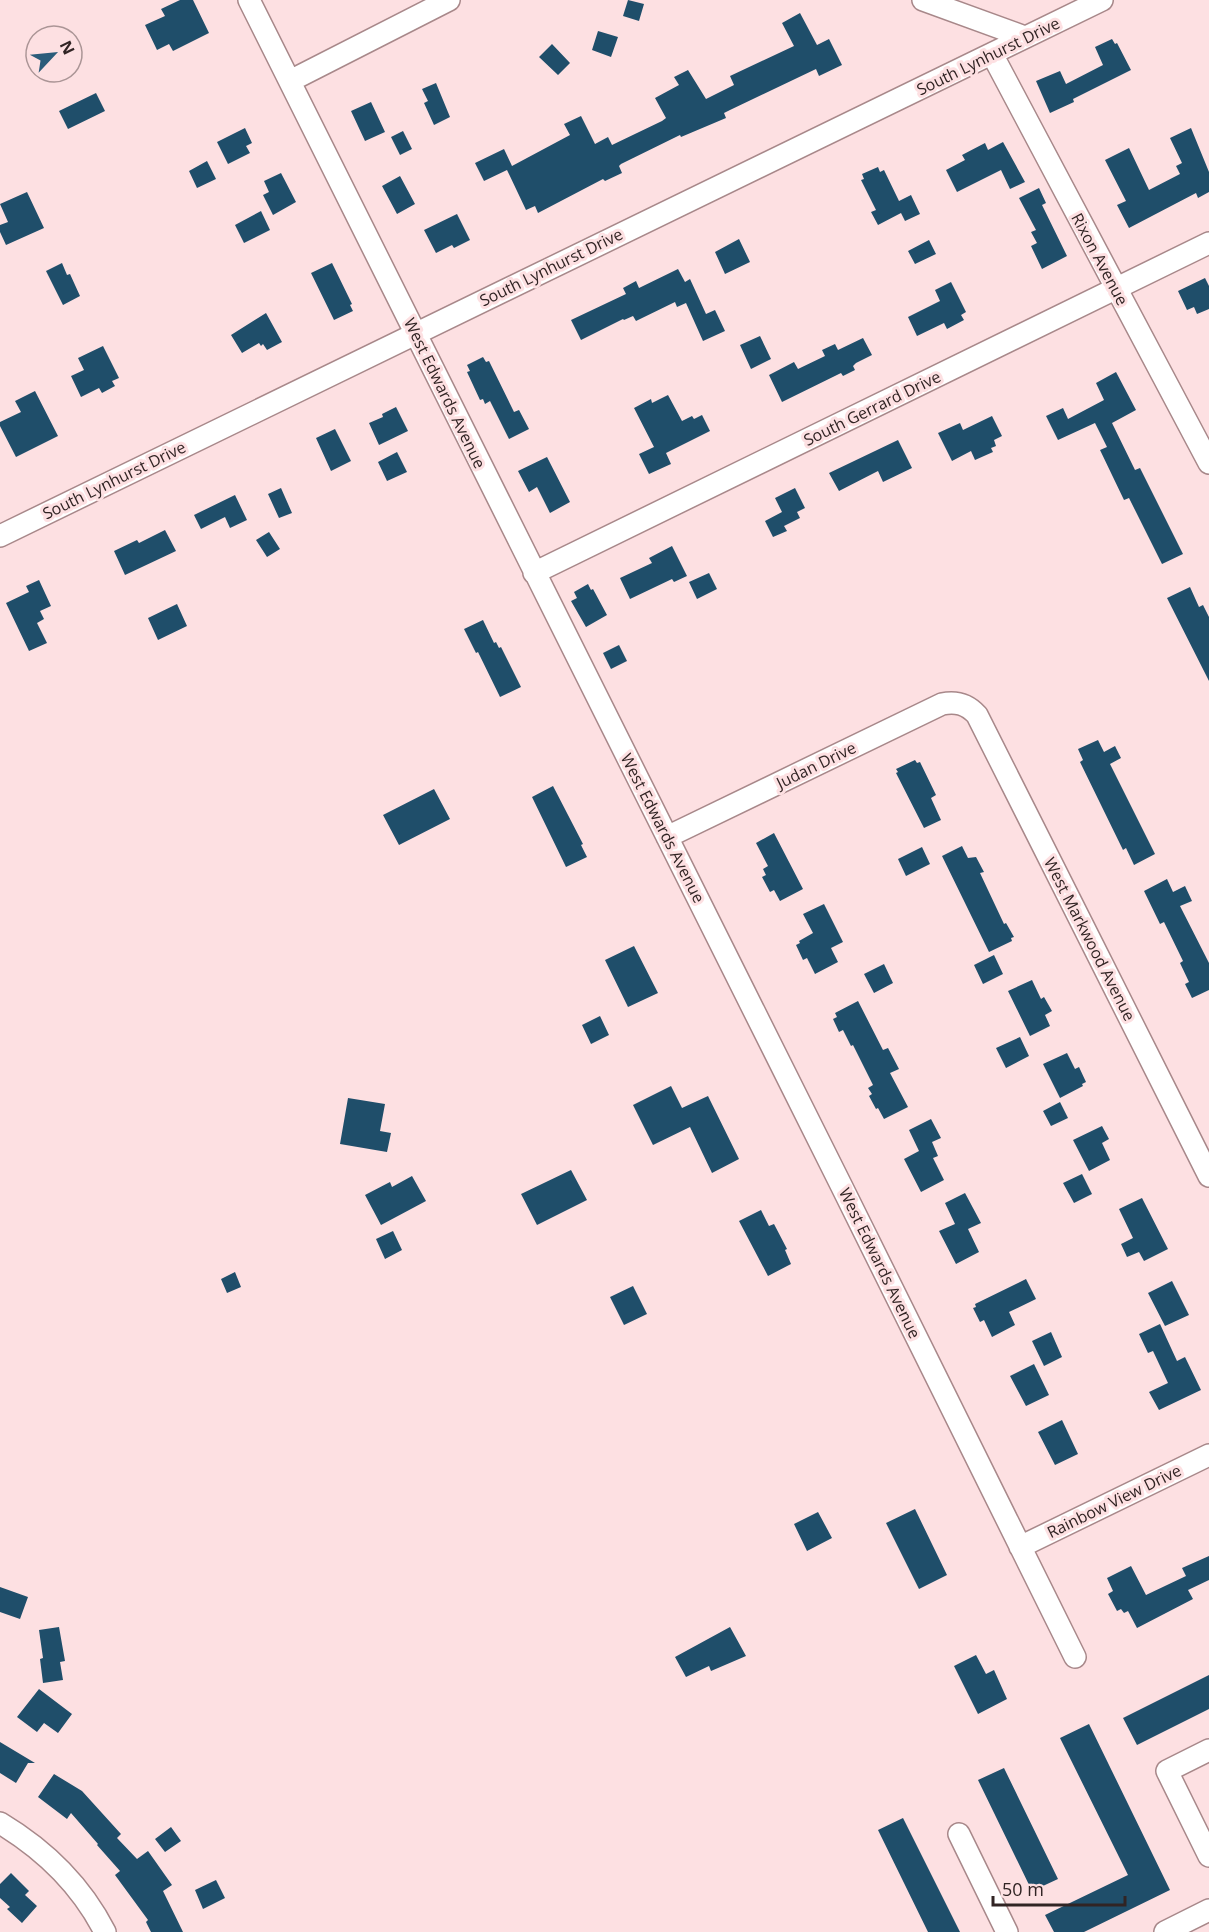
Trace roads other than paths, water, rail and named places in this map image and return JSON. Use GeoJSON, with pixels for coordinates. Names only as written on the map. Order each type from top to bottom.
{"type":"FeatureCollection","features":[{"type":"Feature","properties":{"kind":"street","name":"West Edwards Avenue"},"geometry":{"type":"LineString","coordinates":[[249,0],[1075,1657]]}},
{"type":"Feature","properties":{"kind":"street"},"geometry":{"type":"LineString","coordinates":[[290,81],[449,0]]}},
{"type":"Feature","properties":{"kind":"street"},"geometry":{"type":"LineString","coordinates":[[923,0],[1025,38]]}},
{"type":"Feature","properties":{"kind":"street","name":"South Lynhurst Drive"},"geometry":{"type":"LineString","coordinates":[[0,536],[1102,0]]}},
{"type":"Feature","properties":{"kind":"street","name":"Rixon Avenue"},"geometry":{"type":"LineString","coordinates":[[992,54],[1209,463]]}},
{"type":"Feature","properties":{"kind":"street","name":"South Gerrard Drive"},"geometry":{"type":"LineString","coordinates":[[534,573],[1209,243]]}},
{"type":"Feature","properties":{"kind":"street","name":"Judan Drive"},"geometry":{"type":"LineString","coordinates":[[667,837],[942,704],[952,702],[966,705]]}},
{"type":"Feature","properties":{"kind":"street","name":"West Markwood Avenue"},"geometry":{"type":"LineString","coordinates":[[966,705],[977,715],[1209,1176]]}},
{"type":"Feature","properties":{"kind":"street","name":"Rainbow View Drive"},"geometry":{"type":"LineString","coordinates":[[1020,1547],[1209,1455]]}},
{"type":"Feature","properties":{"kind":"street"},"geometry":{"type":"LineString","coordinates":[[1209,1750],[1167,1771],[1209,1857]]}},
{"type":"Feature","properties":{"kind":"street"},"geometry":{"type":"LineString","coordinates":[[0,1823],[43,1852],[78,1887],[105,1932]]}},
{"type":"Feature","properties":{"kind":"street"},"geometry":{"type":"LineString","coordinates":[[959,1834],[1007,1932]]}},
{"type":"Feature","properties":{"kind":"street"},"geometry":{"type":"LineString","coordinates":[[1165,1932],[1209,1910]]}}]}
